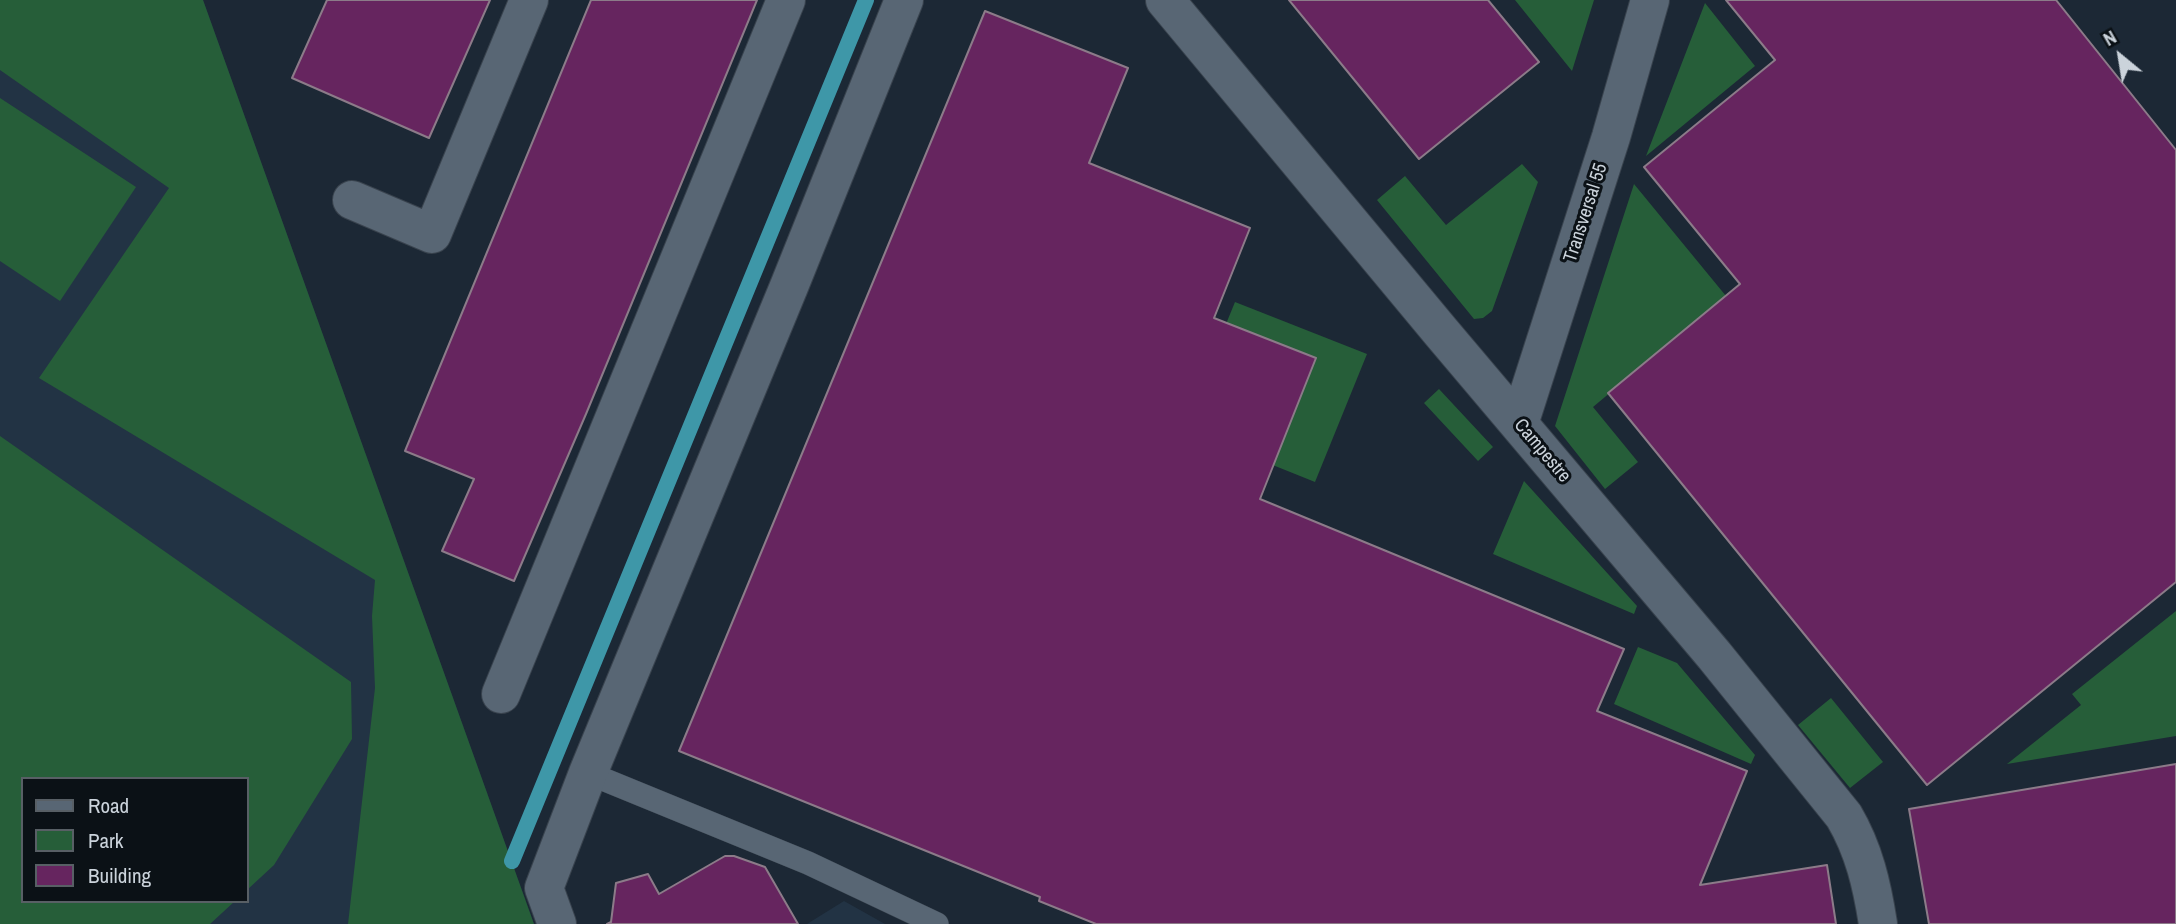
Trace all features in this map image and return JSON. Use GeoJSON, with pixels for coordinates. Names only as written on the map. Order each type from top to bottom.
{"type":"FeatureCollection","features":[{"type":"Feature","properties":{"kind":"street"},"geometry":{"type":"LineString","coordinates":[[352,200],[432,234],[529,0]]}},
{"type":"Feature","properties":{"kind":"street"},"geometry":{"type":"LineString","coordinates":[[501,694],[786,0]]}},
{"type":"Feature","properties":{"kind":"street"},"geometry":{"type":"LineString","coordinates":[[557,924],[544,888],[588,773],[785,297],[904,0]]}},
{"type":"Feature","properties":{"kind":"street","name":"Campestre"},"geometry":{"type":"LineString","coordinates":[[1165,0],[1714,655],[1844,816],[1860,846],[1872,884],[1878,924]]}},
{"type":"Feature","properties":{"kind":"street","name":"Transversal 55"},"geometry":{"type":"LineString","coordinates":[[1518,424],[1611,137],[1650,0]]}},
{"type":"Feature","properties":{"kind":"lane"},"geometry":{"type":"LineString","coordinates":[[588,773],[807,863],[937,924]]}},
{"type":"Feature","properties":{"kind":"shaded area"},"geometry":{"type":"Polygon","coordinates":[[[0,0],[203,0],[534,924],[0,924],[0,0]]]}},
{"type":"Feature","properties":{"kind":"shaded area"},"geometry":{"type":"Polygon","coordinates":[[[844,901],[885,924],[807,924],[844,901]]]}},
{"type":"Feature","properties":{"kind":"green space"},"geometry":{"type":"Polygon","coordinates":[[[0,0],[203,0],[534,924],[348,924],[375,688],[372,616],[375,580],[39,378],[169,188],[0,70],[0,0]]]}},
{"type":"Feature","properties":{"kind":"green space"},"geometry":{"type":"Polygon","coordinates":[[[1515,0],[1594,0],[1572,71],[1515,0]]]}},
{"type":"Feature","properties":{"kind":"green space"},"geometry":{"type":"Polygon","coordinates":[[[1705,3],[1755,66],[1646,156],[1705,3]]]}},
{"type":"Feature","properties":{"kind":"green space"},"geometry":{"type":"Polygon","coordinates":[[[0,98],[136,187],[60,301],[0,261],[0,98]]]}},
{"type":"Feature","properties":{"kind":"green space"},"geometry":{"type":"Polygon","coordinates":[[[1522,164],[1538,182],[1492,311],[1483,318],[1474,319],[1377,200],[1405,176],[1446,225],[1522,164]]]}},
{"type":"Feature","properties":{"kind":"green space"},"geometry":{"type":"Polygon","coordinates":[[[1634,184],[1726,296],[1593,407],[1638,462],[1605,489],[1555,426],[1634,184]]]}},
{"type":"Feature","properties":{"kind":"green space"},"geometry":{"type":"Polygon","coordinates":[[[1235,302],[1367,354],[1315,482],[1183,429],[1235,302]]]}},
{"type":"Feature","properties":{"kind":"green space"},"geometry":{"type":"Polygon","coordinates":[[[1439,389],[1493,447],[1478,461],[1424,403],[1439,389]]]}},
{"type":"Feature","properties":{"kind":"green space"},"geometry":{"type":"Polygon","coordinates":[[[0,436],[351,682],[352,739],[274,865],[248,889],[248,777],[21,777],[21,903],[233,903],[210,924],[0,924],[0,436]]]}},
{"type":"Feature","properties":{"kind":"green space"},"geometry":{"type":"Polygon","coordinates":[[[1524,481],[1637,606],[1634,614],[1493,554],[1524,481]]]}},
{"type":"Feature","properties":{"kind":"green space"},"geometry":{"type":"Polygon","coordinates":[[[2176,611],[2176,736],[2007,764],[2081,705],[2072,694],[2176,611]]]}},
{"type":"Feature","properties":{"kind":"green space"},"geometry":{"type":"Polygon","coordinates":[[[1638,647],[1677,663],[1755,755],[1751,764],[1614,704],[1638,647]]]}},
{"type":"Feature","properties":{"kind":"green space"},"geometry":{"type":"Polygon","coordinates":[[[1831,698],[1883,762],[1850,788],[1798,725],[1831,698]]]}},
{"type":"Feature","properties":{"kind":"building"},"geometry":{"type":"Polygon","coordinates":[[[327,0],[490,0],[429,138],[292,78],[327,0]]]}},
{"type":"Feature","properties":{"kind":"building"},"geometry":{"type":"Polygon","coordinates":[[[591,0],[757,0],[514,581],[442,551],[474,479],[405,451],[591,0]]]}},
{"type":"Feature","properties":{"kind":"building"},"geometry":{"type":"Polygon","coordinates":[[[1289,0],[1488,0],[1539,62],[1419,159],[1289,0]]]}},
{"type":"Feature","properties":{"kind":"building"},"geometry":{"type":"Polygon","coordinates":[[[1726,0],[2056,0],[2176,150],[2176,582],[1927,785],[1608,393],[1740,284],[1644,167],[1775,60],[1726,0]]]}},
{"type":"Feature","properties":{"kind":"building"},"geometry":{"type":"Polygon","coordinates":[[[985,11],[1128,68],[1089,163],[1250,228],[1214,318],[1316,358],[1260,499],[1624,649],[1597,711],[1747,771],[1700,885],[1827,865],[1836,924],[1096,924],[1039,901],[1040,897],[679,751],[985,11]]]}},
{"type":"Feature","properties":{"kind":"building"},"geometry":{"type":"Polygon","coordinates":[[[2176,764],[2176,924],[1929,924],[1909,809],[2176,764]]]}},
{"type":"Feature","properties":{"kind":"building"},"geometry":{"type":"Polygon","coordinates":[[[725,856],[734,856],[765,867],[798,924],[607,924],[611,922],[616,883],[648,874],[659,894],[725,856]]]}},
{"type":"Feature","properties":{"kind":"waterway"},"geometry":{"type":"LineString","coordinates":[[512,861],[866,0]]}}]}
